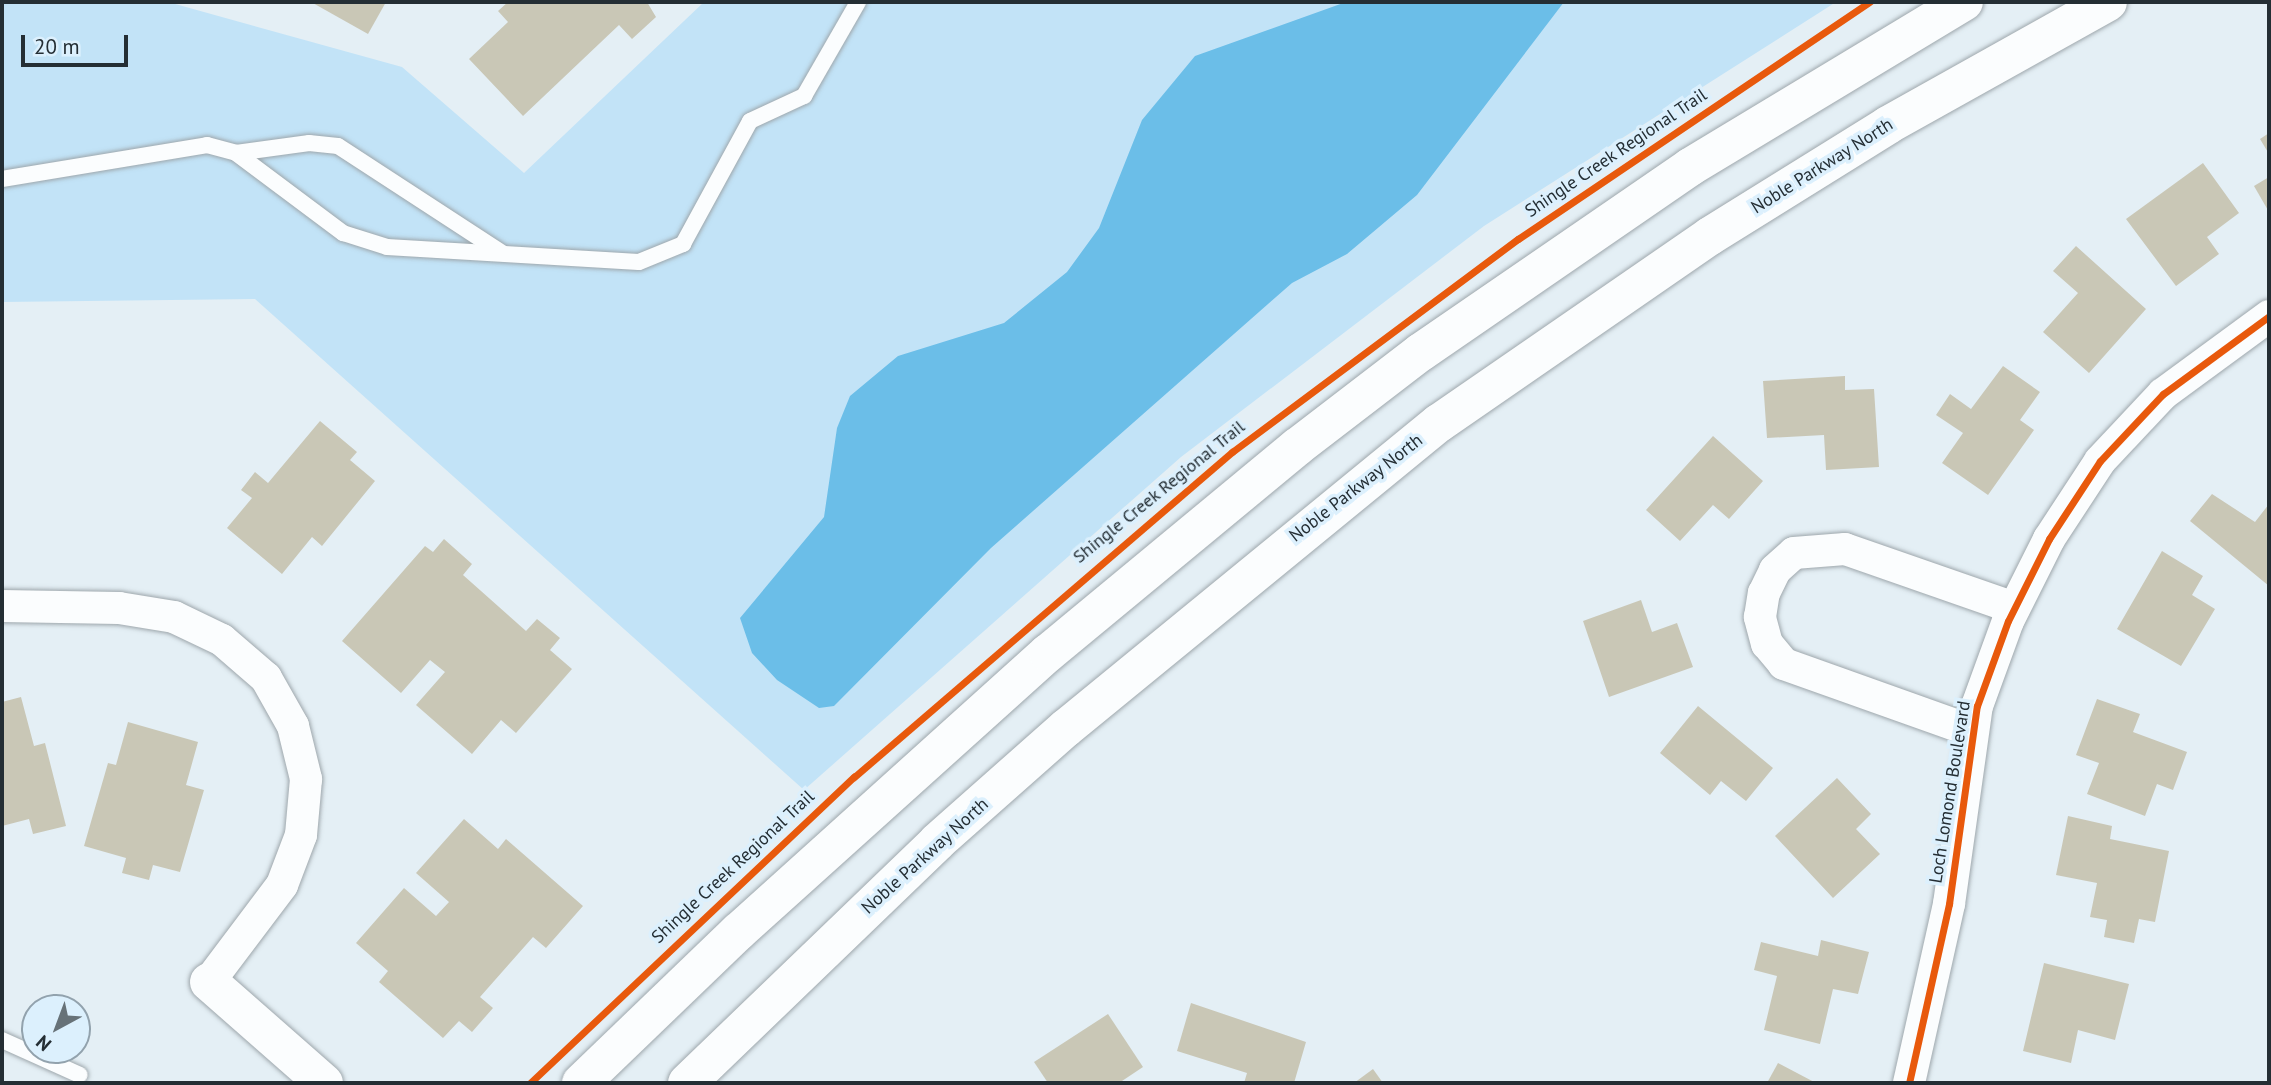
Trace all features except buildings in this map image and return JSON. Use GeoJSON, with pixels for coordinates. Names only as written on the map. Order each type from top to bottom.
{"type":"FeatureCollection","features":[{"type":"Feature","properties":{"kind":"main road"},"geometry":{"type":"LineString","coordinates":[[581,1083],[738,932],[1048,653],[1297,447],[1421,352],[1690,167],[1964,2]]}},
{"type":"Feature","properties":{"kind":"main road","name":"Noble Parkway North"},"geometry":{"type":"LineString","coordinates":[[687,1083],[1046,746],[1439,423],[1710,236],[1888,125],[2108,2]]}},
{"type":"Feature","properties":{"kind":"main road"},"geometry":{"type":"LineString","coordinates":[[209,982],[324,1083]]}},
{"type":"Feature","properties":{"kind":"street","name":"Loch Lomond Boulevard"},"geometry":{"type":"LineString","coordinates":[[1909,1083],[1950,904],[1972,731],[2014,608],[2100,461],[2163,394],[2269,316]]}},
{"type":"Feature","properties":{"kind":"street"},"geometry":{"type":"LineString","coordinates":[[1972,731],[1784,664],[1767,644],[1760,617],[1764,593],[1775,570],[1794,553],[1845,549],[2014,608]]}},
{"type":"Feature","properties":{"kind":"street"},"geometry":{"type":"LineString","coordinates":[[2,606],[119,608],[174,617],[222,640],[266,678],[293,726],[306,779],[301,835],[282,885],[209,982]]}},
{"type":"Feature","properties":{"kind":"lane"},"geometry":{"type":"LineString","coordinates":[[2,179],[207,145],[236,153],[343,233],[422,252],[639,262],[683,244],[750,121],[804,96],[858,2]]}},
{"type":"Feature","properties":{"kind":"lane"},"geometry":{"type":"LineString","coordinates":[[236,153],[309,143],[338,146],[508,255]]}},
{"type":"Feature","properties":{"kind":"lane"},"geometry":{"type":"LineString","coordinates":[[2,1040],[80,1076]]}},
{"type":"Feature","properties":{"kind":"shaded area"},"geometry":{"type":"Polygon","coordinates":[[[2,2],[168,2],[402,67],[524,173],[704,2],[1836,2],[1484,226],[1181,457],[804,790],[255,299],[2,302],[2,2]]]}},
{"type":"Feature","properties":{"kind":"water"},"geometry":{"type":"Polygon","coordinates":[[[1346,2],[1564,2],[1417,195],[1347,254],[1292,283],[991,548],[834,706],[819,708],[777,680],[752,653],[740,618],[824,517],[837,428],[850,396],[898,356],[1004,323],[1067,272],[1099,228],[1142,120],[1195,56],[1346,2]]]}},
{"type":"Feature","properties":{"kind":"cycle path","name":"Shingle Creek Regional Trail"},"geometry":{"type":"LineString","coordinates":[[530,1083],[854,777],[1232,452],[1518,239],[1869,2]]}},
{"type":"Feature","properties":{"kind":"cycle path"},"geometry":{"type":"LineString","coordinates":[[1909,1083],[1949,904],[1977,706],[2008,621],[2049,539],[2100,461],[2163,394],[2269,316]]}}]}
